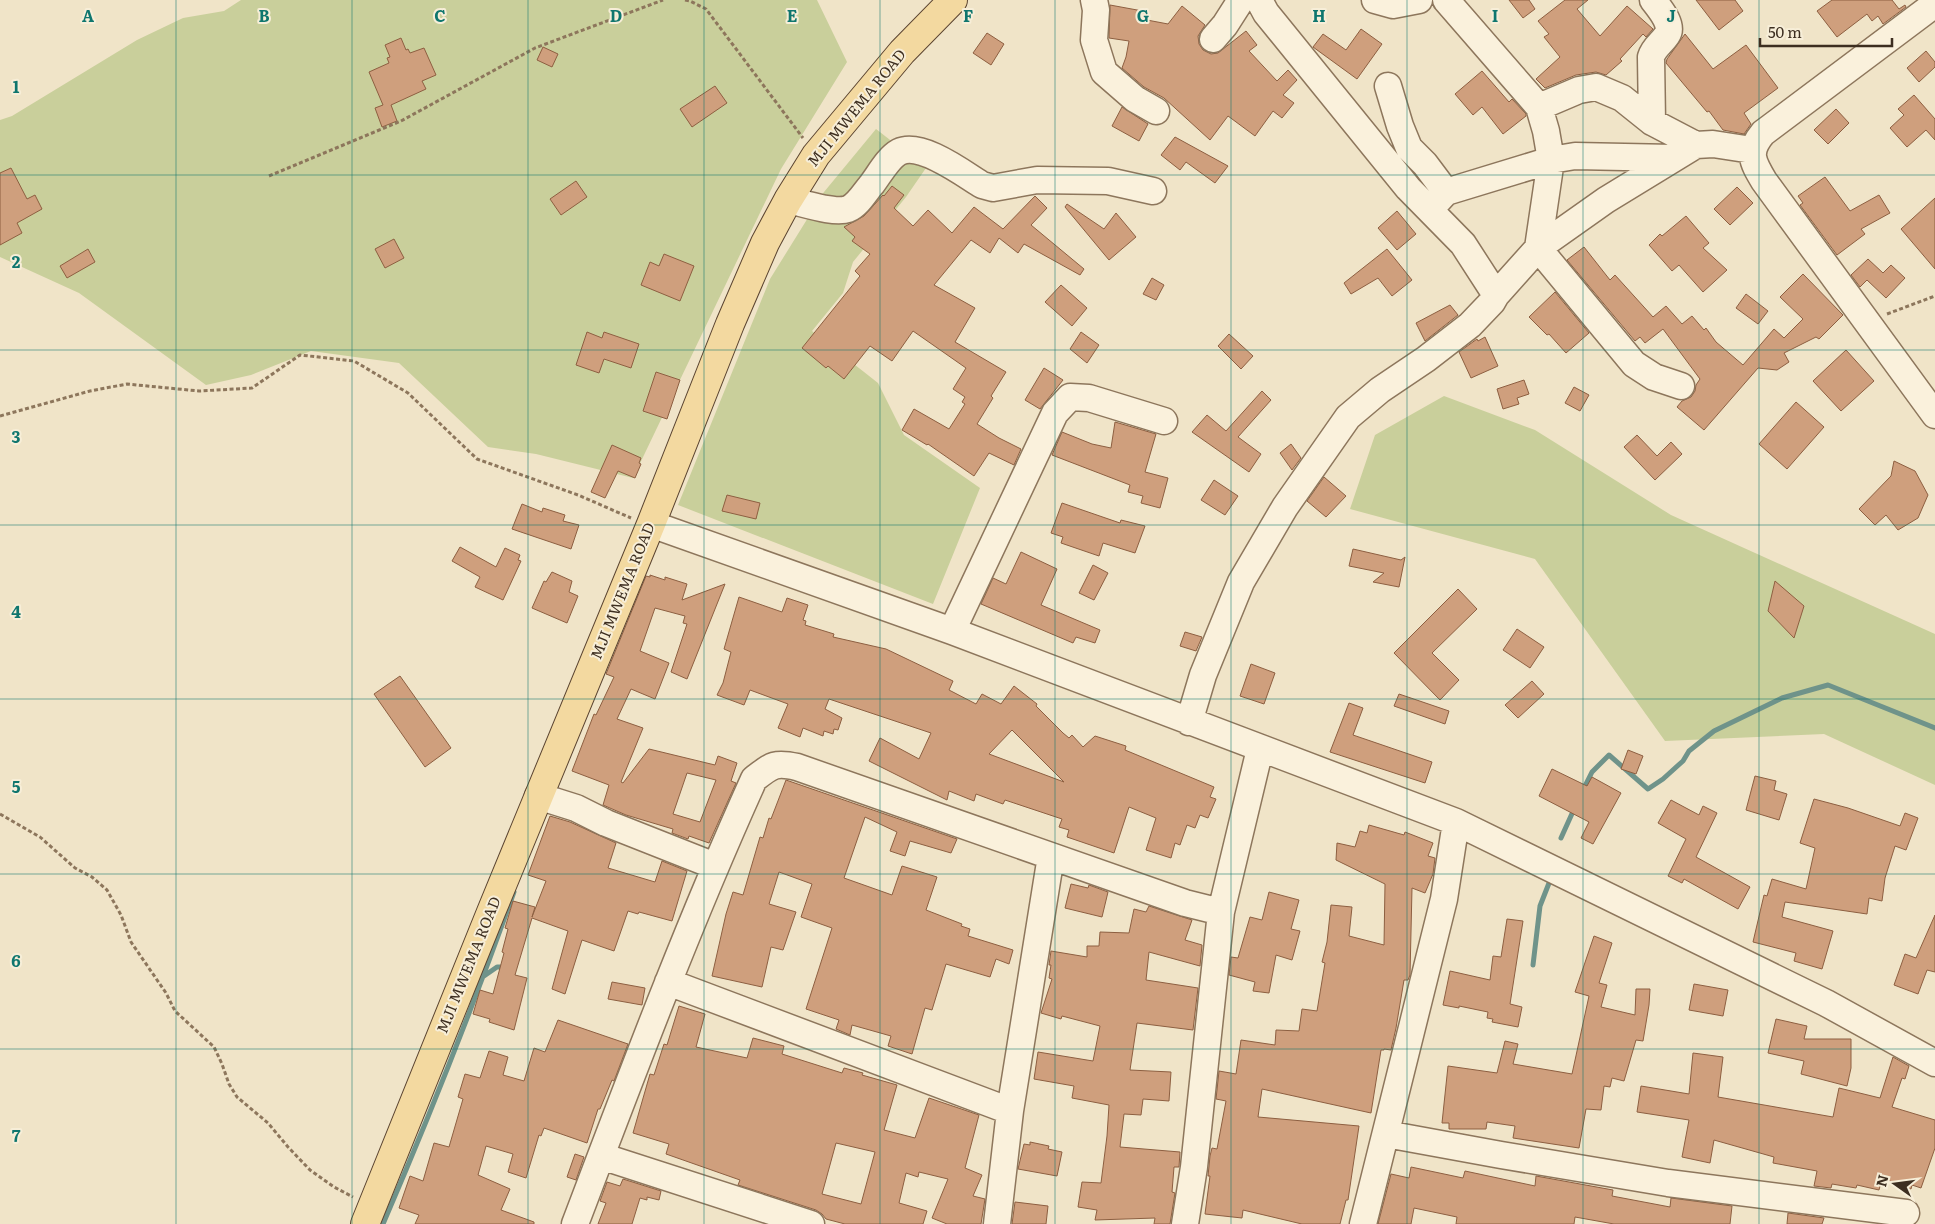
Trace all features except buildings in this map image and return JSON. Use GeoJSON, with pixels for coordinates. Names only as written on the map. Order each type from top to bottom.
{"type":"FeatureCollection","features":[{"type":"Feature","properties":{"kind":"main road","name":"MJI MWEMA ROAD"},"geometry":{"type":"LineString","coordinates":[[369,1215],[538,796],[651,524],[730,324],[765,243],[788,200],[816,155],[902,52],[953,0]]}},
{"type":"Feature","properties":{"kind":"street"},"geometry":{"type":"LineString","coordinates":[[1094,0],[1096,10],[1094,40],[1104,72],[1135,99],[1156,111]]}},
{"type":"Feature","properties":{"kind":"street"},"geometry":{"type":"LineString","coordinates":[[1213,39],[1225,25],[1241,0]]}},
{"type":"Feature","properties":{"kind":"street"},"geometry":{"type":"LineString","coordinates":[[1259,0],[1266,13],[1408,188],[1438,201],[1551,160],[1575,156],[1674,158]]}},
{"type":"Feature","properties":{"kind":"street"},"geometry":{"type":"LineString","coordinates":[[1375,0],[1393,5],[1419,0]]}},
{"type":"Feature","properties":{"kind":"street"},"geometry":{"type":"LineString","coordinates":[[1446,0],[1539,107],[1546,131],[1551,160],[1538,248],[1634,364],[1654,377],[1681,386]]}},
{"type":"Feature","properties":{"kind":"street"},"geometry":{"type":"LineString","coordinates":[[1652,122],[1651,58],[1653,50],[1668,34],[1669,30],[1663,12],[1653,0]]}},
{"type":"Feature","properties":{"kind":"street"},"geometry":{"type":"LineString","coordinates":[[1935,4],[1763,133],[1756,141],[1752,150],[1754,162],[1764,181],[1935,416]]}},
{"type":"Feature","properties":{"kind":"street"},"geometry":{"type":"LineString","coordinates":[[1388,86],[1409,148],[1425,164],[1438,201],[1496,295]]}},
{"type":"Feature","properties":{"kind":"street"},"geometry":{"type":"LineString","coordinates":[[1539,107],[1579,90],[1596,86],[1622,98],[1652,122],[1696,145]]}},
{"type":"Feature","properties":{"kind":"street"},"geometry":{"type":"LineString","coordinates":[[1189,722],[1203,675],[1241,582],[1285,507],[1348,417],[1380,390],[1426,359],[1470,325],[1538,248],[1606,200],[1696,145],[1713,144],[1752,150]]}},
{"type":"Feature","properties":{"kind":"street"},"geometry":{"type":"LineString","coordinates":[[788,200],[828,209],[848,209],[857,202],[890,160],[898,152],[905,151],[937,157],[990,188],[1037,180],[1108,181],[1153,191]]}},
{"type":"Feature","properties":{"kind":"street"},"geometry":{"type":"LineString","coordinates":[[952,631],[1055,413],[1070,397],[1089,398],[1164,421]]}},
{"type":"Feature","properties":{"kind":"street"},"geometry":{"type":"LineString","coordinates":[[651,524],[952,631],[1456,822],[1826,1003],[1935,1063]]}},
{"type":"Feature","properties":{"kind":"street"},"geometry":{"type":"LineString","coordinates":[[1185,1224],[1194,1167],[1221,912],[1260,749]]}},
{"type":"Feature","properties":{"kind":"street"},"geometry":{"type":"LineString","coordinates":[[576,1224],[668,982],[715,866],[754,779],[766,769],[780,763],[797,767],[1185,903],[1221,912]]}},
{"type":"Feature","properties":{"kind":"street"},"geometry":{"type":"LineString","coordinates":[[538,796],[576,808],[606,824],[715,866]]}},
{"type":"Feature","properties":{"kind":"street"},"geometry":{"type":"LineString","coordinates":[[1363,1224],[1444,899],[1456,822]]}},
{"type":"Feature","properties":{"kind":"street"},"geometry":{"type":"LineString","coordinates":[[997,1224],[1010,1110],[1051,856]]}},
{"type":"Feature","properties":{"kind":"street"},"geometry":{"type":"LineString","coordinates":[[668,982],[1010,1110]]}},
{"type":"Feature","properties":{"kind":"street"},"geometry":{"type":"LineString","coordinates":[[1386,1134],[1501,1156],[1668,1183],[1906,1214]]}},
{"type":"Feature","properties":{"kind":"street"},"geometry":{"type":"LineString","coordinates":[[601,1156],[811,1224]]}},
{"type":"Feature","properties":{"kind":"path"},"geometry":{"type":"LineString","coordinates":[[269,176],[401,121],[535,48],[663,0]]}},
{"type":"Feature","properties":{"kind":"path"},"geometry":{"type":"LineString","coordinates":[[685,0],[706,9],[816,155]]}},
{"type":"Feature","properties":{"kind":"path"},"geometry":{"type":"LineString","coordinates":[[1866,322],[1935,296]]}},
{"type":"Feature","properties":{"kind":"path"},"geometry":{"type":"LineString","coordinates":[[0,416],[90,391],[127,384],[199,390],[252,388],[300,355],[354,361],[408,394],[477,459],[578,495],[629,518],[651,524]]}},
{"type":"Feature","properties":{"kind":"path"},"geometry":{"type":"LineString","coordinates":[[0,814],[40,837],[75,868],[92,877],[107,890],[121,915],[131,942],[166,993],[175,1011],[214,1047],[229,1084],[237,1097],[268,1123],[310,1170],[369,1215]]}},
{"type":"Feature","properties":{"kind":"green space"},"geometry":{"type":"Polygon","coordinates":[[[241,0],[817,0],[847,62],[781,169],[633,478],[536,454],[488,447],[399,363],[311,351],[251,375],[206,385],[79,293],[0,257],[0,120],[12,116],[137,40],[183,18],[224,11],[241,0]]]}},
{"type":"Feature","properties":{"kind":"green space"},"geometry":{"type":"Polygon","coordinates":[[[876,129],[926,168],[906,197],[853,262],[843,293],[812,331],[878,383],[904,435],[980,488],[933,604],[678,505],[770,279],[824,192],[876,129]]]}},
{"type":"Feature","properties":{"kind":"green space"},"geometry":{"type":"Polygon","coordinates":[[[1444,396],[1535,430],[1671,515],[1935,634],[1935,785],[1824,734],[1665,741],[1535,559],[1350,509],[1375,435],[1444,396]]]}},
{"type":"Feature","properties":{"kind":"waterway"},"geometry":{"type":"LineString","coordinates":[[1583,790],[1592,772],[1609,755],[1648,789],[1663,779],[1683,761],[1689,751],[1714,731],[1782,698],[1828,685],[1935,728]]}},
{"type":"Feature","properties":{"kind":"waterway"},"geometry":{"type":"LineString","coordinates":[[1561,838],[1575,807]]}},
{"type":"Feature","properties":{"kind":"waterway"},"geometry":{"type":"LineString","coordinates":[[1533,965],[1540,906],[1551,878]]}},
{"type":"Feature","properties":{"kind":"waterway"},"geometry":{"type":"LineString","coordinates":[[383,1224],[451,1059],[514,892]]}},
{"type":"Feature","properties":{"kind":"waterway"},"geometry":{"type":"LineString","coordinates":[[484,976],[497,967],[505,967]]}}]}
